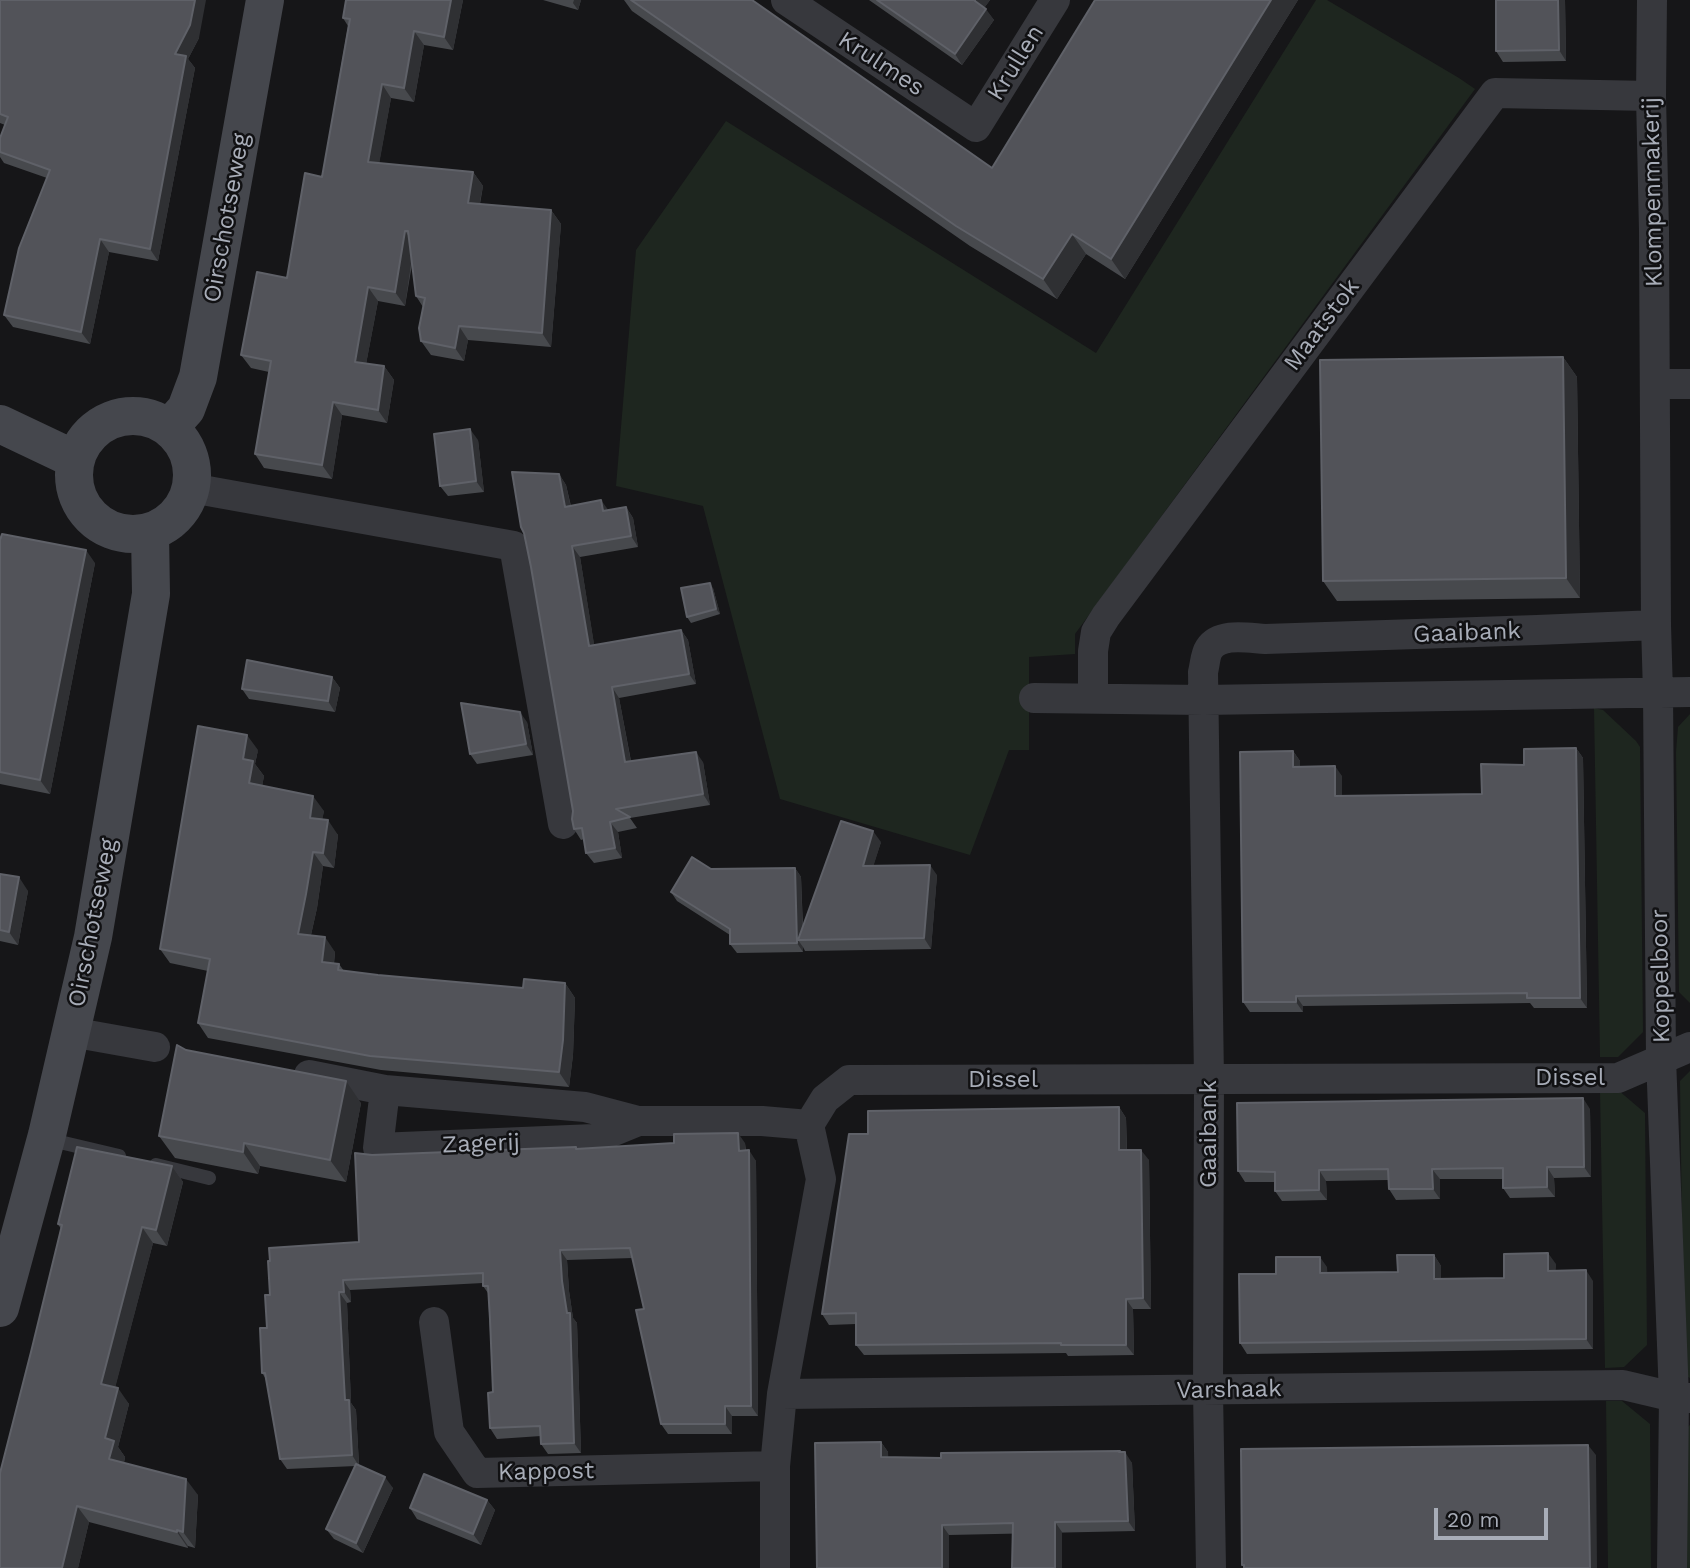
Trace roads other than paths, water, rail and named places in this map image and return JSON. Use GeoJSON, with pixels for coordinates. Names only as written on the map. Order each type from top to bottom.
{"type":"FeatureCollection","features":[{"type":"Feature","properties":{"kind":"street","name":"Oirschotseweg"},"geometry":{"type":"LineString","coordinates":[[169,428],[186,409],[198,377],[265,0]]}},
{"type":"Feature","properties":{"kind":"street","name":"Krulmes"},"geometry":{"type":"LineString","coordinates":[[786,0],[976,127]]}},
{"type":"Feature","properties":{"kind":"street","name":"Krullen"},"geometry":{"type":"LineString","coordinates":[[976,127],[1055,0]]}},
{"type":"Feature","properties":{"kind":"street","name":"Klompenmakerij"},"geometry":{"type":"LineString","coordinates":[[1652,0],[1655,384]]}},
{"type":"Feature","properties":{"kind":"street","name":"Maatstok"},"geometry":{"type":"LineString","coordinates":[[1094,698],[1093,651],[1096,632],[1106,616],[1494,93],[1651,96]]}},
{"type":"Feature","properties":{"kind":"street"},"geometry":{"type":"LineString","coordinates":[[1655,384],[1690,384]]}},
{"type":"Feature","properties":{"kind":"street","name":"Koppelboor"},"geometry":{"type":"LineString","coordinates":[[1655,384],[1661,1058],[1682,1397],[1672,1568]]}},
{"type":"Feature","properties":{"kind":"street"},"geometry":{"type":"LineString","coordinates":[[133,416],[152,419],[169,428],[181,440],[189,454],[192,471],[191,488],[181,510],[162,527],[150,532],[129,534],[109,529],[92,518],[80,501],[74,481],[76,460],[84,443],[97,428],[114,419],[133,416]]}},
{"type":"Feature","properties":{"kind":"street"},"geometry":{"type":"LineString","coordinates":[[0,424],[76,460]]}},
{"type":"Feature","properties":{"kind":"street"},"geometry":{"type":"LineString","coordinates":[[191,488],[514,547],[563,824]]}},
{"type":"Feature","properties":{"kind":"street","name":"Oirschotseweg"},"geometry":{"type":"LineString","coordinates":[[0,1308],[45,1139],[93,937],[151,594],[150,532]]}},
{"type":"Feature","properties":{"kind":"street","name":"Gaaibank"},"geometry":{"type":"LineString","coordinates":[[1211,1568],[1208,1391],[1209,1079],[1203,672],[1207,652],[1219,640],[1228,638],[1279,639],[1656,625]]}},
{"type":"Feature","properties":{"kind":"street"},"geometry":{"type":"LineString","coordinates":[[1034,698],[1204,700],[1690,692]]}},
{"type":"Feature","properties":{"kind":"street"},"geometry":{"type":"LineString","coordinates":[[71,1031],[155,1047]]}},
{"type":"Feature","properties":{"kind":"street","name":"Dissel"},"geometry":{"type":"LineString","coordinates":[[809,1125],[825,1099],[849,1080],[1618,1078],[1690,1047]]}},
{"type":"Feature","properties":{"kind":"street","name":"Zagerij"},"geometry":{"type":"LineString","coordinates":[[282,1070],[385,1090],[584,1107],[638,1121],[762,1121],[809,1125]]}},
{"type":"Feature","properties":{"kind":"street","name":"Zagerij"},"geometry":{"type":"LineString","coordinates":[[385,1090],[378,1148],[594,1139],[638,1121]]}},
{"type":"Feature","properties":{"kind":"street"},"geometry":{"type":"LineString","coordinates":[[775,1568],[775,1466],[782,1394],[821,1179],[809,1125]]}},
{"type":"Feature","properties":{"kind":"street","name":"Kappost"},"geometry":{"type":"LineString","coordinates":[[434,1322],[449,1432],[477,1473],[775,1466]]}},
{"type":"Feature","properties":{"kind":"street","name":"Varshaak"},"geometry":{"type":"LineString","coordinates":[[782,1394],[1623,1385],[1682,1397]]}},
{"type":"Feature","properties":{"kind":"lane"},"geometry":{"type":"LineString","coordinates":[[45,1139],[209,1178]]}}]}
